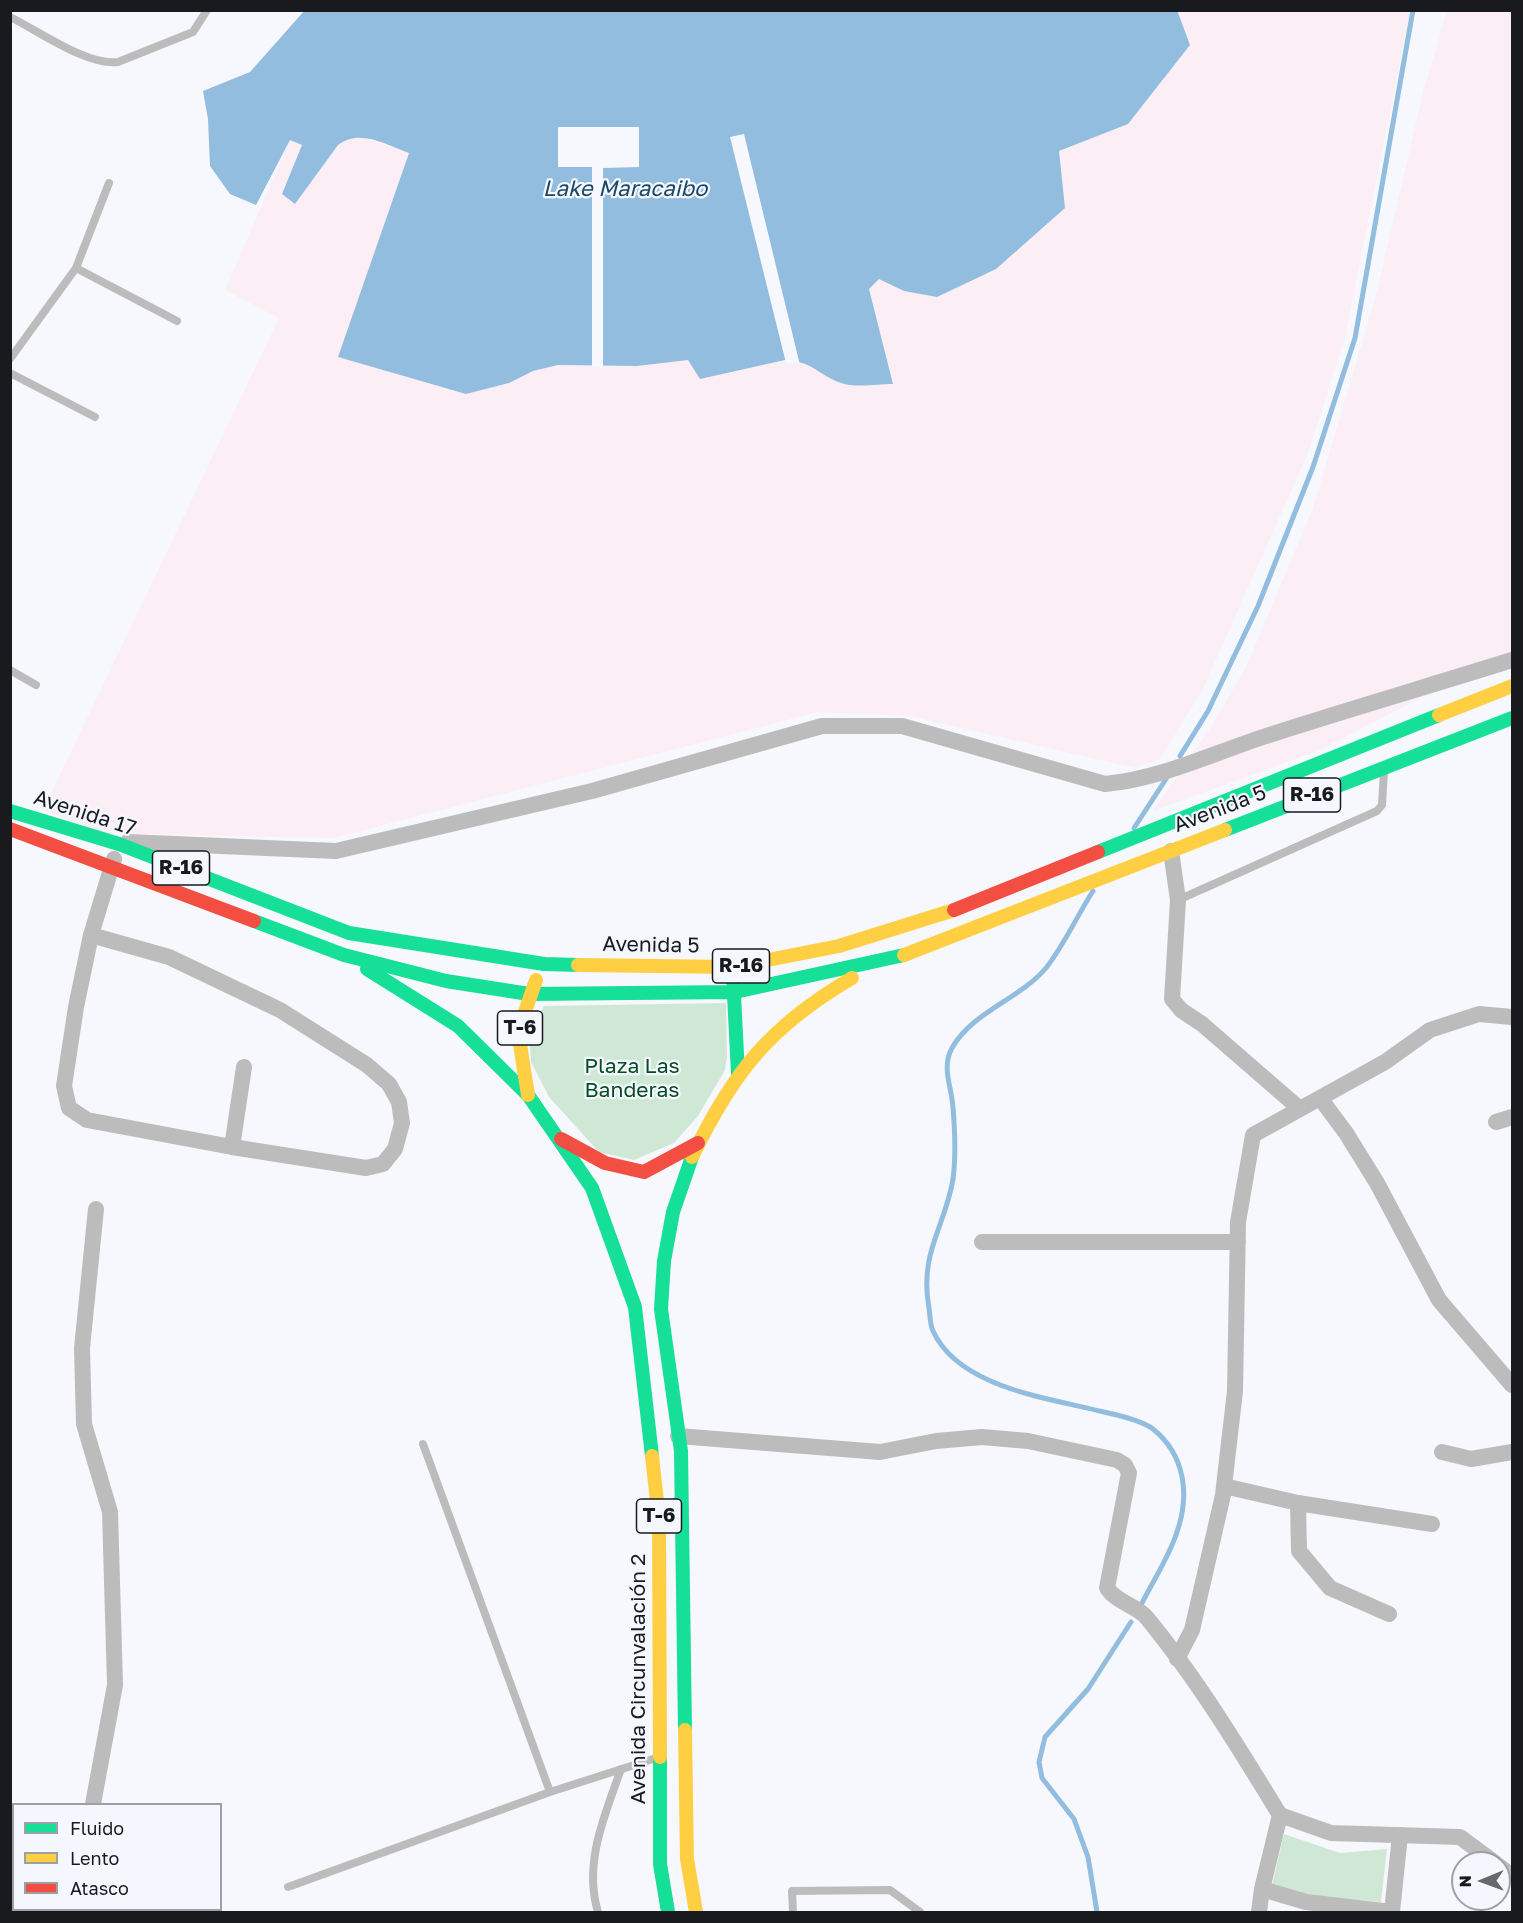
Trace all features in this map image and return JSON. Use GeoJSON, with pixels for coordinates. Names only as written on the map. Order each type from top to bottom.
{"type":"FeatureCollection","features":[{"type":"Feature","properties":{"kind":"main road","name":"Avenida 5"},"geometry":{"type":"LineString","coordinates":[[349,933],[544,964],[732,967],[838,946],[946,913],[1512,686]]}},
{"type":"Feature","properties":{"kind":"main road","name":"Avenida 5"},"geometry":{"type":"LineString","coordinates":[[892,960],[1512,718]]}},
{"type":"Feature","properties":{"kind":"main road","name":"Avenida 17"},"geometry":{"type":"LineString","coordinates":[[10,811],[119,844],[349,933]]}},
{"type":"Feature","properties":{"kind":"main road","name":"Avenida 17"},"geometry":{"type":"LineString","coordinates":[[10,829],[344,955]]}},
{"type":"Feature","properties":{"kind":"main road","name":"R-16"},"geometry":{"type":"LineString","coordinates":[[344,955],[446,981],[529,994],[735,992],[892,960]]}},
{"type":"Feature","properties":{"kind":"main road","name":"Avenida Circunvalación 2"},"geometry":{"type":"LineString","coordinates":[[344,955],[458,1026],[528,1095],[592,1188],[635,1307],[659,1519],[660,1864],[668,1912]]}},
{"type":"Feature","properties":{"kind":"main road"},"geometry":{"type":"LineString","coordinates":[[738,1074],[785,1022],[825,990],[892,960]]}},
{"type":"Feature","properties":{"kind":"main road","name":"T-6"},"geometry":{"type":"LineString","coordinates":[[528,1095],[518,1032],[529,994],[544,964]]}},
{"type":"Feature","properties":{"kind":"main road"},"geometry":{"type":"LineString","coordinates":[[732,967],[738,1074]]}},
{"type":"Feature","properties":{"kind":"main road","name":"T-6"},"geometry":{"type":"LineString","coordinates":[[696,1912],[687,1859],[682,1467],[661,1311],[664,1248],[698,1143],[738,1074]]}},
{"type":"Feature","properties":{"kind":"main road"},"geometry":{"type":"LineString","coordinates":[[558,1137],[605,1162],[644,1172],[698,1143]]}},
{"type":"Feature","properties":{"kind":"street"},"geometry":{"type":"LineString","coordinates":[[91,935],[169,957],[280,1010],[367,1065],[389,1084],[399,1102],[402,1123],[395,1149],[383,1164],[366,1168],[232,1148],[87,1120],[69,1108],[64,1086],[91,935],[119,844],[143,842],[336,851],[592,791],[822,726],[902,726],[1105,784],[1121,783],[1512,660]]}},
{"type":"Feature","properties":{"kind":"street"},"geometry":{"type":"LineString","coordinates":[[1171,850],[1178,900],[1172,999],[1181,1010],[1202,1024],[1300,1109]]}},
{"type":"Feature","properties":{"kind":"street"},"geometry":{"type":"LineString","coordinates":[[1176,1659],[1192,1630],[1224,1486],[1235,1391],[1238,1222],[1253,1135],[1385,1062],[1430,1030],[1479,1014],[1512,1017]]}},
{"type":"Feature","properties":{"kind":"street"},"geometry":{"type":"LineString","coordinates":[[232,1148],[244,1067]]}},
{"type":"Feature","properties":{"kind":"street"},"geometry":{"type":"LineString","coordinates":[[1320,1098],[1346,1133],[1377,1183],[1439,1299],[1512,1385]]}},
{"type":"Feature","properties":{"kind":"street"},"geometry":{"type":"LineString","coordinates":[[93,1803],[115,1685],[110,1512],[84,1424],[82,1348],[96,1209]]}},
{"type":"Feature","properties":{"kind":"street"},"geometry":{"type":"LineString","coordinates":[[982,1242],[1238,1242]]}},
{"type":"Feature","properties":{"kind":"street"},"geometry":{"type":"LineString","coordinates":[[678,1436],[880,1452],[936,1441],[982,1437],[1028,1441],[1117,1460],[1125,1465],[1129,1473],[1107,1588],[1112,1595],[1145,1615],[1229,1731],[1280,1815],[1331,1833],[1460,1837],[1479,1851]]}},
{"type":"Feature","properties":{"kind":"street"},"geometry":{"type":"LineString","coordinates":[[1442,1452],[1471,1459],[1512,1452]]}},
{"type":"Feature","properties":{"kind":"street"},"geometry":{"type":"LineString","coordinates":[[1224,1486],[1298,1503],[1432,1524]]}},
{"type":"Feature","properties":{"kind":"street"},"geometry":{"type":"LineString","coordinates":[[1298,1503],[1299,1551],[1330,1588],[1389,1614]]}},
{"type":"Feature","properties":{"kind":"street"},"geometry":{"type":"LineString","coordinates":[[1259,1912],[1262,1889],[1280,1815]]}},
{"type":"Feature","properties":{"kind":"street"},"geometry":{"type":"LineString","coordinates":[[1262,1889],[1306,1902],[1392,1912],[1400,1835]]}},
{"type":"Feature","properties":{"kind":"lane"},"geometry":{"type":"LineString","coordinates":[[10,17],[88,57],[107,63],[118,62],[193,32],[207,10]]}},
{"type":"Feature","properties":{"kind":"lane"},"geometry":{"type":"LineString","coordinates":[[10,359],[76,268],[110,183]]}},
{"type":"Feature","properties":{"kind":"lane"},"geometry":{"type":"LineString","coordinates":[[76,268],[177,321]]}},
{"type":"Feature","properties":{"kind":"lane"},"geometry":{"type":"LineString","coordinates":[[10,373],[95,417]]}},
{"type":"Feature","properties":{"kind":"lane"},"geometry":{"type":"LineString","coordinates":[[10,670],[36,685]]}},
{"type":"Feature","properties":{"kind":"lane"},"geometry":{"type":"LineString","coordinates":[[1178,900],[1377,811],[1382,805],[1384,767]]}},
{"type":"Feature","properties":{"kind":"lane"},"geometry":{"type":"LineString","coordinates":[[423,1444],[550,1792]]}},
{"type":"Feature","properties":{"kind":"lane"},"geometry":{"type":"LineString","coordinates":[[288,1887],[550,1792],[659,1756]]}},
{"type":"Feature","properties":{"kind":"lane"},"geometry":{"type":"LineString","coordinates":[[597,1912],[592,1865],[599,1831],[621,1769]]}},
{"type":"Feature","properties":{"kind":"lane"},"geometry":{"type":"LineString","coordinates":[[793,1912],[792,1891],[890,1890],[920,1912]]}},
{"type":"Feature","properties":{"kind":"shaded area"},"geometry":{"type":"Polygon","coordinates":[[[1177,11],[1410,11],[1345,337],[1308,453],[1203,689],[1160,759],[1135,768],[909,716],[818,712],[333,838],[102,833],[43,810],[279,318],[225,290],[290,140],[302,146],[282,194],[347,138],[363,137],[409,153],[339,357],[466,394],[509,383],[533,371],[558,365],[637,366],[688,360],[799,361],[842,384],[893,384],[869,289],[879,278],[904,291],[1059,151],[1128,124],[1190,45],[1177,11]]]}},
{"type":"Feature","properties":{"kind":"shaded area"},"geometry":{"type":"Polygon","coordinates":[[[1447,11],[1512,11],[1512,655],[1497,659],[1320,750],[1153,811],[1211,727],[1247,665],[1313,508],[1375,299],[1424,89],[1447,11]]]}},
{"type":"Feature","properties":{"kind":"green space","name":"Plaza Las Banderas"},"geometry":{"type":"Polygon","coordinates":[[[726,1003],[727,1057],[725,1070],[698,1116],[674,1143],[634,1160],[599,1152],[549,1097],[531,1062],[529,1030],[544,1006],[726,1003]]]}},
{"type":"Feature","properties":{"kind":"green space"},"geometry":{"type":"Polygon","coordinates":[[[1284,1834],[1340,1853],[1387,1849],[1381,1902],[1309,1896],[1272,1885],[1284,1834]]]}},
{"type":"Feature","properties":{"kind":"water","name":"Lake Maracaibo"},"geometry":{"type":"Polygon","coordinates":[[[305,10],[1177,10],[1190,45],[1128,124],[1059,151],[1065,208],[996,269],[937,297],[904,291],[879,279],[869,289],[893,384],[860,386],[841,383],[803,363],[785,360],[700,379],[688,360],[637,366],[558,365],[533,371],[509,383],[466,394],[338,357],[409,153],[382,142],[364,138],[346,140],[338,145],[295,204],[282,194],[302,145],[290,140],[256,205],[230,194],[210,166],[208,119],[203,91],[250,72],[305,10]]]}},
{"type":"Feature","properties":{"kind":"pier"},"geometry":{"type":"Polygon","coordinates":[[[558,127],[639,127],[639,167],[603,168],[603,368],[592,367],[592,167],[558,167],[558,127]]]}},
{"type":"Feature","properties":{"kind":"pier"},"geometry":{"type":"Polygon","coordinates":[[[744,134],[800,364],[786,363],[730,137],[744,134]]]}},
{"type":"Feature","properties":{"kind":"waterway"},"geometry":{"type":"LineString","coordinates":[[1180,756],[1208,711],[1258,606],[1313,467],[1355,338],[1413,10]]}},
{"type":"Feature","properties":{"kind":"waterway"},"geometry":{"type":"LineString","coordinates":[[1134,828],[1166,779]]}},
{"type":"Feature","properties":{"kind":"waterway"},"geometry":{"type":"LineString","coordinates":[[1093,891],[1046,968],[1023,989],[971,1025],[961,1035],[949,1055],[947,1070],[955,1135],[954,1170],[949,1196],[930,1255],[927,1288],[933,1331],[946,1350],[963,1366],[1008,1388],[1142,1423],[1164,1439],[1178,1463],[1182,1476],[1183,1504],[1181,1518],[1170,1551],[1141,1605]]}},
{"type":"Feature","properties":{"kind":"waterway"},"geometry":{"type":"LineString","coordinates":[[1097,1912],[1088,1857],[1074,1819],[1042,1778],[1039,1762],[1045,1737],[1088,1689],[1131,1622]]}},
{"type":"Feature","properties":{"kind":"traffic: fast"},"geometry":{"type":"LineString","coordinates":[[1098,852],[1439,715]]}},
{"type":"Feature","properties":{"kind":"traffic: fast"},"geometry":{"type":"LineString","coordinates":[[1225,830],[1512,718]]}},
{"type":"Feature","properties":{"kind":"traffic: fast"},"geometry":{"type":"LineString","coordinates":[[10,811],[119,844],[349,933],[544,964],[578,965]]}},
{"type":"Feature","properties":{"kind":"traffic: fast"},"geometry":{"type":"LineString","coordinates":[[254,921],[344,955],[446,981],[529,994],[735,992],[904,955]]}},
{"type":"Feature","properties":{"kind":"traffic: fast"},"geometry":{"type":"LineString","coordinates":[[367,969],[458,1026],[528,1095],[592,1188],[635,1307],[652,1456]]}},
{"type":"Feature","properties":{"kind":"traffic: fast"},"geometry":{"type":"LineString","coordinates":[[733,975],[738,1074]]}},
{"type":"Feature","properties":{"kind":"traffic: fast"},"geometry":{"type":"LineString","coordinates":[[685,1730],[681,1451],[661,1309],[664,1261],[673,1212],[692,1157]]}},
{"type":"Feature","properties":{"kind":"traffic: fast"},"geometry":{"type":"LineString","coordinates":[[660,1757],[660,1864],[668,1912]]}},
{"type":"Feature","properties":{"kind":"traffic: slow"},"geometry":{"type":"LineString","coordinates":[[1439,715],[1512,686]]}},
{"type":"Feature","properties":{"kind":"traffic: slow"},"geometry":{"type":"LineString","coordinates":[[904,955],[1225,830]]}},
{"type":"Feature","properties":{"kind":"traffic: slow"},"geometry":{"type":"LineString","coordinates":[[578,965],[732,967],[839,946],[954,910]]}},
{"type":"Feature","properties":{"kind":"traffic: slow"},"geometry":{"type":"LineString","coordinates":[[692,1157],[723,1100],[757,1054],[798,1014],[852,978]]}},
{"type":"Feature","properties":{"kind":"traffic: slow"},"geometry":{"type":"LineString","coordinates":[[528,1095],[518,1032],[536,980]]}},
{"type":"Feature","properties":{"kind":"traffic: slow"},"geometry":{"type":"LineString","coordinates":[[652,1456],[659,1519],[660,1757]]}},
{"type":"Feature","properties":{"kind":"traffic: slow"},"geometry":{"type":"LineString","coordinates":[[685,1730],[687,1859],[696,1912]]}},
{"type":"Feature","properties":{"kind":"traffic: jam"},"geometry":{"type":"LineString","coordinates":[[10,829],[254,921]]}},
{"type":"Feature","properties":{"kind":"traffic: jam"},"geometry":{"type":"LineString","coordinates":[[954,910],[1098,852]]}},
{"type":"Feature","properties":{"kind":"traffic: jam"},"geometry":{"type":"LineString","coordinates":[[561,1139],[605,1163],[644,1172],[698,1143]]}}]}
